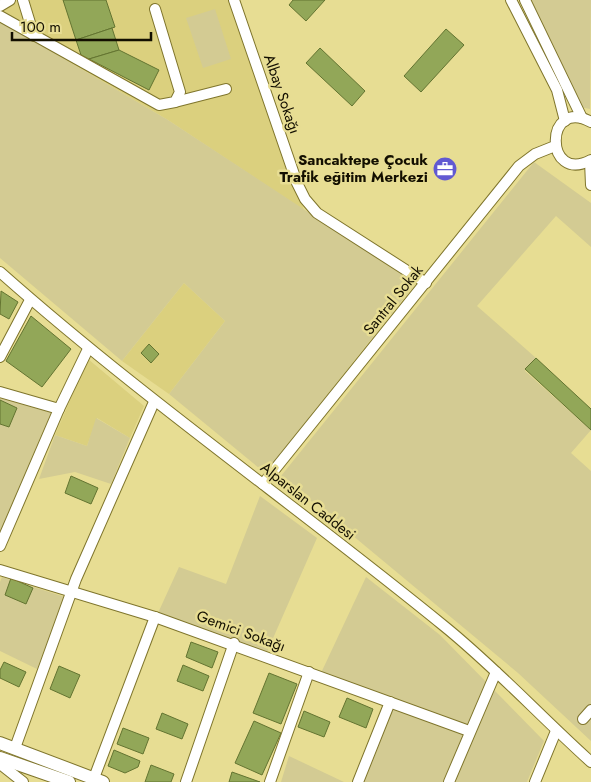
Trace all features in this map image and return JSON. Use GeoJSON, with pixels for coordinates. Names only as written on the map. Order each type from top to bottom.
{"type":"FeatureCollection","features":[{"type":"Feature","properties":{"kind":"main road"},"geometry":{"type":"LineString","coordinates":[[0,743],[98,780]]}},
{"type":"Feature","properties":{"kind":"main road"},"geometry":{"type":"LineString","coordinates":[[0,758],[69,782]]}},
{"type":"Feature","properties":{"kind":"street"},"geometry":{"type":"LineString","coordinates":[[0,6],[10,0]]}},
{"type":"Feature","properties":{"kind":"street"},"geometry":{"type":"LineString","coordinates":[[24,0],[34,36]]}},
{"type":"Feature","properties":{"kind":"street","name":"Albay Sokağı"},"geometry":{"type":"LineString","coordinates":[[234,0],[297,183],[305,199],[317,212],[426,283]]}},
{"type":"Feature","properties":{"kind":"street"},"geometry":{"type":"LineString","coordinates":[[511,0],[558,90],[565,121]]}},
{"type":"Feature","properties":{"kind":"street"},"geometry":{"type":"LineString","coordinates":[[525,0],[587,120]]}},
{"type":"Feature","properties":{"kind":"street"},"geometry":{"type":"LineString","coordinates":[[155,9],[180,92],[175,102]]}},
{"type":"Feature","properties":{"kind":"street"},"geometry":{"type":"LineString","coordinates":[[0,16],[159,105],[226,89]]}},
{"type":"Feature","properties":{"kind":"street"},"geometry":{"type":"LineString","coordinates":[[587,120],[575,118],[565,121],[557,130],[555,146],[562,157],[568,162],[583,164],[591,160],[591,185]]}},
{"type":"Feature","properties":{"kind":"street","name":"Santral Sokak"},"geometry":{"type":"LineString","coordinates":[[263,484],[519,166],[535,154],[555,146]]}},
{"type":"Feature","properties":{"kind":"street","name":"Alparslan Caddesi"},"geometry":{"type":"LineString","coordinates":[[1,277],[154,402],[263,484],[445,626],[591,762]]}},
{"type":"Feature","properties":{"kind":"street"},"geometry":{"type":"LineString","coordinates":[[0,357],[30,300]]}},
{"type":"Feature","properties":{"kind":"street"},"geometry":{"type":"LineString","coordinates":[[0,546],[59,410],[88,349]]}},
{"type":"Feature","properties":{"kind":"street"},"geometry":{"type":"LineString","coordinates":[[0,392],[59,410]]}},
{"type":"Feature","properties":{"kind":"street"},"geometry":{"type":"LineString","coordinates":[[15,748],[72,592],[154,402]]}},
{"type":"Feature","properties":{"kind":"street","name":"Gemici Sokağı"},"geometry":{"type":"LineString","coordinates":[[0,570],[155,617],[469,730]]}},
{"type":"Feature","properties":{"kind":"street"},"geometry":{"type":"LineString","coordinates":[[98,780],[155,617]]}},
{"type":"Feature","properties":{"kind":"street"},"geometry":{"type":"LineString","coordinates":[[186,782],[234,644]]}},
{"type":"Feature","properties":{"kind":"street"},"geometry":{"type":"LineString","coordinates":[[270,782],[309,672]]}},
{"type":"Feature","properties":{"kind":"street"},"geometry":{"type":"LineString","coordinates":[[449,782],[469,730],[496,672]]}},
{"type":"Feature","properties":{"kind":"street"},"geometry":{"type":"LineString","coordinates":[[358,782],[390,702]]}},
{"type":"Feature","properties":{"kind":"street"},"geometry":{"type":"LineString","coordinates":[[583,719],[591,710]]}},
{"type":"Feature","properties":{"kind":"street"},"geometry":{"type":"LineString","coordinates":[[535,782],[556,731]]}},
{"type":"Feature","properties":{"kind":"street"},"geometry":{"type":"LineString","coordinates":[[0,764],[23,782]]}},
{"type":"Feature","properties":{"kind":"shaded area"},"geometry":{"type":"Polygon","coordinates":[[[0,0],[231,0],[304,210],[168,120],[0,21],[0,0]]]}},
{"type":"Feature","properties":{"kind":"shaded area"},"geometry":{"type":"Polygon","coordinates":[[[530,0],[591,0],[590,109],[580,107],[530,0]]]}},
{"type":"Feature","properties":{"kind":"shaded area"},"geometry":{"type":"Polygon","coordinates":[[[215,9],[231,59],[203,68],[186,18],[215,9]]]}},
{"type":"Feature","properties":{"kind":"shaded area"},"geometry":{"type":"Polygon","coordinates":[[[0,21],[168,120],[416,283],[265,473],[169,394],[225,321],[184,283],[122,361],[0,258],[0,21]]]}},
{"type":"Feature","properties":{"kind":"shaded area"},"geometry":{"type":"Polygon","coordinates":[[[534,162],[591,203],[591,247],[556,216],[477,306],[536,358],[525,371],[591,430],[571,453],[591,471],[591,741],[518,673],[281,476],[534,162]]]}},
{"type":"Feature","properties":{"kind":"shaded area"},"geometry":{"type":"Polygon","coordinates":[[[184,283],[225,321],[169,394],[122,361],[184,283]]]}},
{"type":"Feature","properties":{"kind":"shaded area"},"geometry":{"type":"Polygon","coordinates":[[[88,359],[144,406],[130,438],[97,418],[87,446],[55,435],[88,359]]]}},
{"type":"Feature","properties":{"kind":"shaded area"},"geometry":{"type":"Polygon","coordinates":[[[0,398],[53,413],[0,542],[0,398]]]}},
{"type":"Feature","properties":{"kind":"shaded area"},"geometry":{"type":"Polygon","coordinates":[[[96,418],[130,438],[111,484],[75,472],[39,479],[55,435],[87,446],[96,418]]]}},
{"type":"Feature","properties":{"kind":"shaded area"},"geometry":{"type":"Polygon","coordinates":[[[260,496],[317,538],[267,652],[158,613],[179,567],[226,584],[260,496]]]}},
{"type":"Feature","properties":{"kind":"shaded area"},"geometry":{"type":"Polygon","coordinates":[[[2,577],[65,597],[37,669],[0,651],[0,582],[2,577]]]}},
{"type":"Feature","properties":{"kind":"shaded area"},"geometry":{"type":"Polygon","coordinates":[[[366,577],[440,635],[544,741],[527,782],[363,782],[394,699],[321,673],[366,577]]]}},
{"type":"Feature","properties":{"kind":"shaded area"},"geometry":{"type":"Polygon","coordinates":[[[289,756],[344,782],[281,782],[289,756]]]}},
{"type":"Feature","properties":{"kind":"building"},"geometry":{"type":"Polygon","coordinates":[[[63,0],[106,0],[115,27],[76,40],[63,0]]]}},
{"type":"Feature","properties":{"kind":"building"},"geometry":{"type":"Polygon","coordinates":[[[293,0],[325,0],[306,21],[289,5],[293,0]]]}},
{"type":"Feature","properties":{"kind":"building"},"geometry":{"type":"Polygon","coordinates":[[[112,28],[119,50],[89,59],[81,55],[76,40],[112,28]]]}},
{"type":"Feature","properties":{"kind":"building"},"geometry":{"type":"Polygon","coordinates":[[[446,29],[464,45],[421,92],[404,76],[446,29]]]}},
{"type":"Feature","properties":{"kind":"building"},"geometry":{"type":"Polygon","coordinates":[[[320,48],[365,91],[352,106],[306,63],[320,48]]]}},
{"type":"Feature","properties":{"kind":"building"},"geometry":{"type":"Polygon","coordinates":[[[119,50],[159,70],[149,90],[89,59],[119,50]]]}},
{"type":"Feature","properties":{"kind":"building"},"geometry":{"type":"Polygon","coordinates":[[[1,291],[18,302],[9,319],[0,314],[1,291]]]}},
{"type":"Feature","properties":{"kind":"building"},"geometry":{"type":"Polygon","coordinates":[[[31,316],[71,349],[42,387],[6,361],[31,316]]]}},
{"type":"Feature","properties":{"kind":"building"},"geometry":{"type":"Polygon","coordinates":[[[149,344],[159,354],[151,363],[141,353],[149,344]]]}},
{"type":"Feature","properties":{"kind":"building"},"geometry":{"type":"Polygon","coordinates":[[[536,358],[591,409],[591,430],[525,369],[536,358]]]}},
{"type":"Feature","properties":{"kind":"building"},"geometry":{"type":"Polygon","coordinates":[[[0,400],[17,408],[9,427],[0,424],[0,400]]]}},
{"type":"Feature","properties":{"kind":"building"},"geometry":{"type":"Polygon","coordinates":[[[71,476],[98,488],[91,504],[65,493],[71,476]]]}},
{"type":"Feature","properties":{"kind":"building"},"geometry":{"type":"Polygon","coordinates":[[[11,578],[33,588],[26,604],[5,595],[11,578]]]}},
{"type":"Feature","properties":{"kind":"building"},"geometry":{"type":"Polygon","coordinates":[[[191,642],[218,652],[212,668],[186,657],[191,642]]]}},
{"type":"Feature","properties":{"kind":"building"},"geometry":{"type":"Polygon","coordinates":[[[4,662],[26,672],[19,687],[0,678],[0,670],[4,662]]]}},
{"type":"Feature","properties":{"kind":"building"},"geometry":{"type":"Polygon","coordinates":[[[183,665],[209,676],[203,691],[177,681],[183,665]]]}},
{"type":"Feature","properties":{"kind":"building"},"geometry":{"type":"Polygon","coordinates":[[[59,666],[80,675],[70,698],[50,689],[59,666]]]}},
{"type":"Feature","properties":{"kind":"building"},"geometry":{"type":"Polygon","coordinates":[[[269,673],[297,684],[281,724],[253,713],[269,673]]]}},
{"type":"Feature","properties":{"kind":"building"},"geometry":{"type":"Polygon","coordinates":[[[347,698],[373,709],[366,728],[339,717],[347,698]]]}},
{"type":"Feature","properties":{"kind":"building"},"geometry":{"type":"Polygon","coordinates":[[[304,711],[330,722],[324,737],[298,727],[304,711]]]}},
{"type":"Feature","properties":{"kind":"building"},"geometry":{"type":"Polygon","coordinates":[[[162,713],[188,724],[182,739],[156,729],[162,713]]]}},
{"type":"Feature","properties":{"kind":"building"},"geometry":{"type":"Polygon","coordinates":[[[254,721],[281,733],[262,775],[235,763],[254,721]]]}},
{"type":"Feature","properties":{"kind":"building"},"geometry":{"type":"Polygon","coordinates":[[[123,728],[149,738],[143,754],[117,744],[123,728]]]}},
{"type":"Feature","properties":{"kind":"building"},"geometry":{"type":"Polygon","coordinates":[[[114,750],[140,761],[138,767],[125,773],[108,766],[114,750]]]}},
{"type":"Feature","properties":{"kind":"building"},"geometry":{"type":"Polygon","coordinates":[[[151,765],[174,774],[171,782],[145,782],[151,765]]]}},
{"type":"Feature","properties":{"kind":"building"},"geometry":{"type":"Polygon","coordinates":[[[232,772],[260,782],[229,782],[232,772]]]}},
{"type":"Feature","properties":{"kind":"place","name":"Sancaktepe Çocuk Trafik eğitim Merkezi"},"geometry":{"type":"Point","coordinates":[445,169]}}]}
